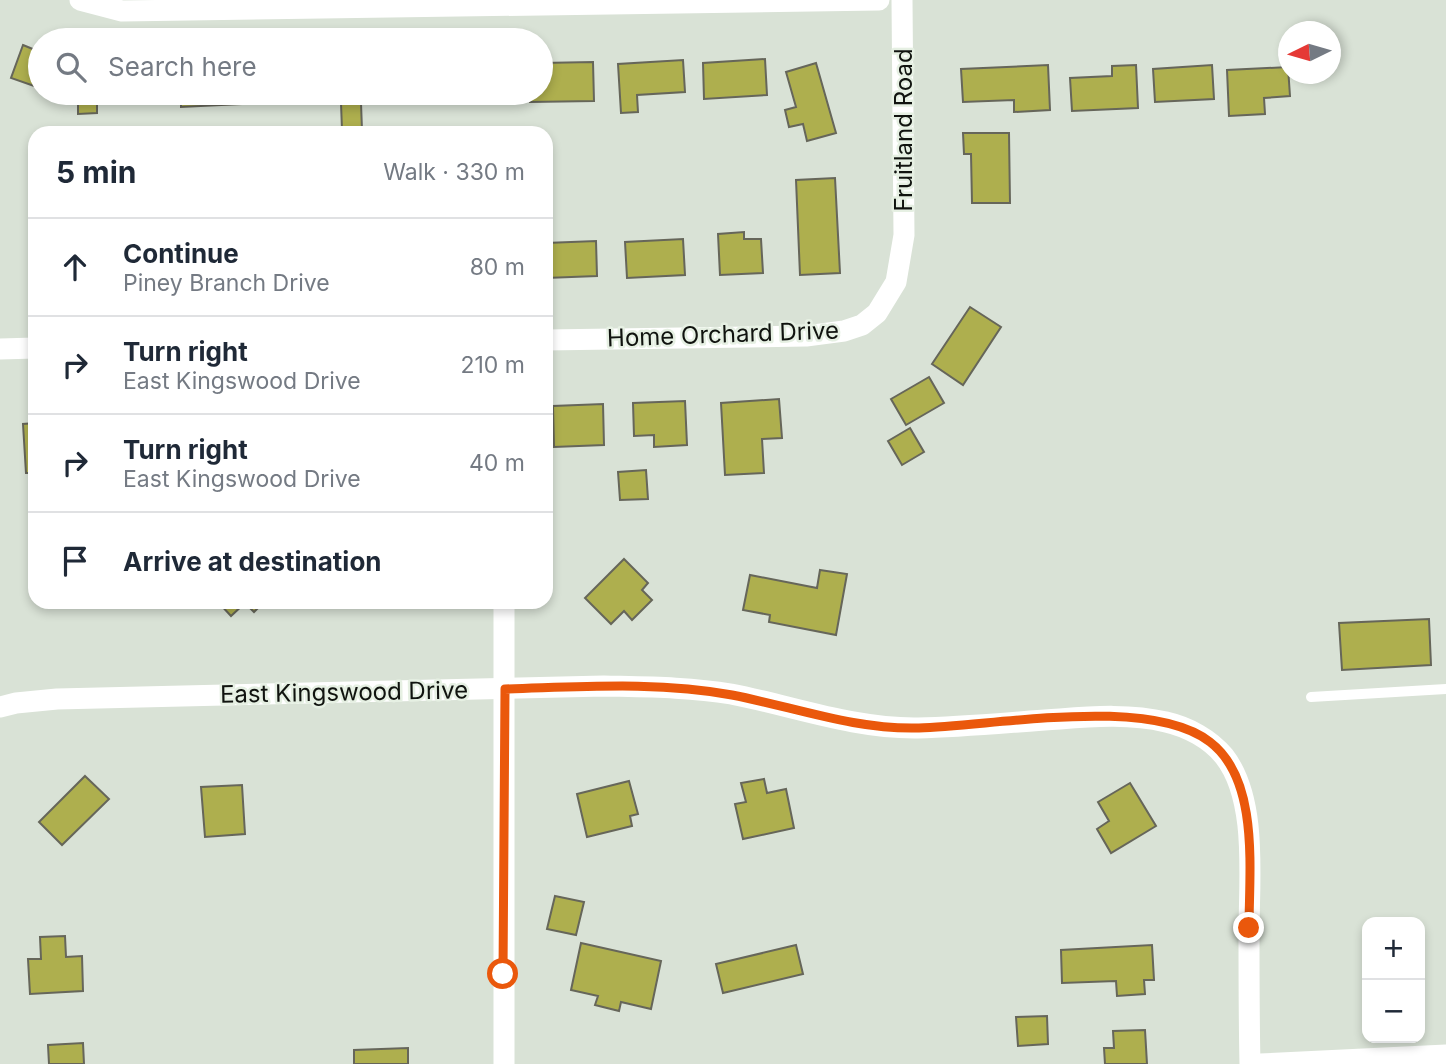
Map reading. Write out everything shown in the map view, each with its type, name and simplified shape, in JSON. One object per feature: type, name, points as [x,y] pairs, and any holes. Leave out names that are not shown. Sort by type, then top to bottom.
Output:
[{"type":"street","points":[[80,0],[122,11],[297,4],[878,0]]},
{"type":"street","name":"Fruitland Road","points":[[901,260],[904,235],[902,0]]},
{"type":"street","name":"Home Orchard Drive","points":[[553,340],[806,336],[844,331],[862,325],[877,313],[896,282],[901,260]]},
{"type":"street","points":[[0,348],[28,348]]},
{"type":"street","points":[[504,609],[504,1064]]},
{"type":"street","name":"East Kingswood Drive","points":[[0,707],[57,699],[604,686],[685,688],[731,694],[870,726],[918,728],[1095,717],[1131,717],[1167,722],[1194,731],[1212,743],[1226,758],[1237,780],[1245,808],[1249,847],[1250,1064]]},
{"type":"street","points":[[1260,1064],[1446,1055]]},
{"type":"lane","points":[[1311,697],[1446,689]]},
{"type":"building","points":[[23,45],[28,47],[28,84],[11,78]]},
{"type":"building","points":[[765,59],[767,95],[704,99],[703,63]]},
{"type":"building","points":[[683,60],[685,92],[637,95],[638,112],[621,113],[618,64]]},
{"type":"building","points":[[593,62],[594,101],[553,102],[553,63]]},
{"type":"building","points":[[816,63],[836,133],[807,141],[803,124],[789,127],[785,110],[796,107],[786,72]]},
{"type":"building","points":[[1048,65],[1050,110],[1014,112],[1014,100],[963,102],[961,69]]},
{"type":"building","points":[[1136,65],[1138,108],[1072,111],[1070,78],[1112,76],[1112,66]]},
{"type":"building","points":[[1212,65],[1214,99],[1155,102],[1153,69]]},
{"type":"building","points":[[1278,67],[1278,84],[1289,84],[1290,96],[1264,98],[1265,114],[1229,116],[1227,70]]},
{"type":"building","points":[[78,105],[97,105],[97,113],[78,114]]},
{"type":"building","points":[[181,105],[221,105],[181,107]]},
{"type":"building","points":[[341,105],[361,105],[362,126],[342,126]]},
{"type":"building","points":[[963,133],[1009,133],[1010,203],[972,203],[971,154],[964,154]]},
{"type":"building","points":[[835,178],[840,273],[800,275],[796,180]]},
{"type":"building","points":[[744,232],[744,239],[761,239],[763,273],[720,275],[718,234]]},
{"type":"building","points":[[683,239],[685,275],[627,278],[625,242]]},
{"type":"building","points":[[596,241],[597,276],[553,278],[553,243]]},
{"type":"building","points":[[970,307],[1001,327],[963,385],[932,364]]},
{"type":"building","points":[[929,377],[944,403],[906,425],[891,399]]},
{"type":"building","points":[[779,399],[782,438],[762,439],[764,473],[725,475],[721,403]]},
{"type":"building","points":[[685,401],[687,445],[654,447],[654,435],[634,436],[633,403]]},
{"type":"building","points":[[603,404],[604,445],[554,447],[553,406]]},
{"type":"building","points":[[23,424],[28,424],[28,473],[26,473]]},
{"type":"building","points":[[910,428],[924,452],[902,465],[888,441]]},
{"type":"building","points":[[646,470],[648,499],[620,500],[618,472]]},
{"type":"building","points":[[624,559],[648,583],[642,590],[652,600],[632,620],[624,611],[611,624],[585,598]]},
{"type":"building","points":[[820,570],[847,574],[836,635],[769,622],[770,615],[743,610],[750,575],[817,588]]},
{"type":"building","points":[[224,609],[239,609],[231,616]]},
{"type":"building","points":[[1429,619],[1431,665],[1342,670],[1339,623]]},
{"type":"building","points":[[85,776],[109,799],[62,845],[39,822]]},
{"type":"building","points":[[764,779],[767,793],[786,789],[794,828],[743,839],[735,804],[746,802],[741,783]]},
{"type":"building","points":[[629,781],[638,814],[630,816],[632,826],[587,837],[577,794]]},
{"type":"building","points":[[1130,783],[1156,826],[1111,853],[1097,829],[1109,821],[1098,802]]},
{"type":"building","points":[[242,785],[245,834],[205,837],[201,787]]},
{"type":"building","points":[[555,896],[584,902],[576,935],[547,929]]},
{"type":"building","points":[[65,936],[66,957],[82,956],[83,991],[30,994],[28,959],[41,959],[40,937]]},
{"type":"building","points":[[581,943],[661,961],[651,1009],[621,1002],[619,1011],[595,1005],[598,996],[571,990]]},
{"type":"building","points":[[796,945],[803,974],[723,993],[716,964]]},
{"type":"building","points":[[1152,945],[1154,980],[1144,980],[1145,994],[1117,996],[1116,981],[1062,983],[1061,950]]},
{"type":"building","points":[[1047,1016],[1048,1044],[1018,1046],[1016,1017]]},
{"type":"building","points":[[1145,1030],[1147,1064],[1105,1064],[1104,1048],[1114,1048],[1113,1031]]},
{"type":"building","points":[[83,1043],[84,1064],[49,1064],[48,1045]]},
{"type":"building","points":[[408,1048],[408,1064],[354,1064],[354,1050]]},
{"type":"route","points":[[503,974],[505,689],[604,686],[685,688],[731,694],[870,726],[918,728],[1084,717],[1131,717],[1167,722],[1194,731],[1212,743],[1226,758],[1237,780],[1245,808],[1249,847],[1249,928]]}]
